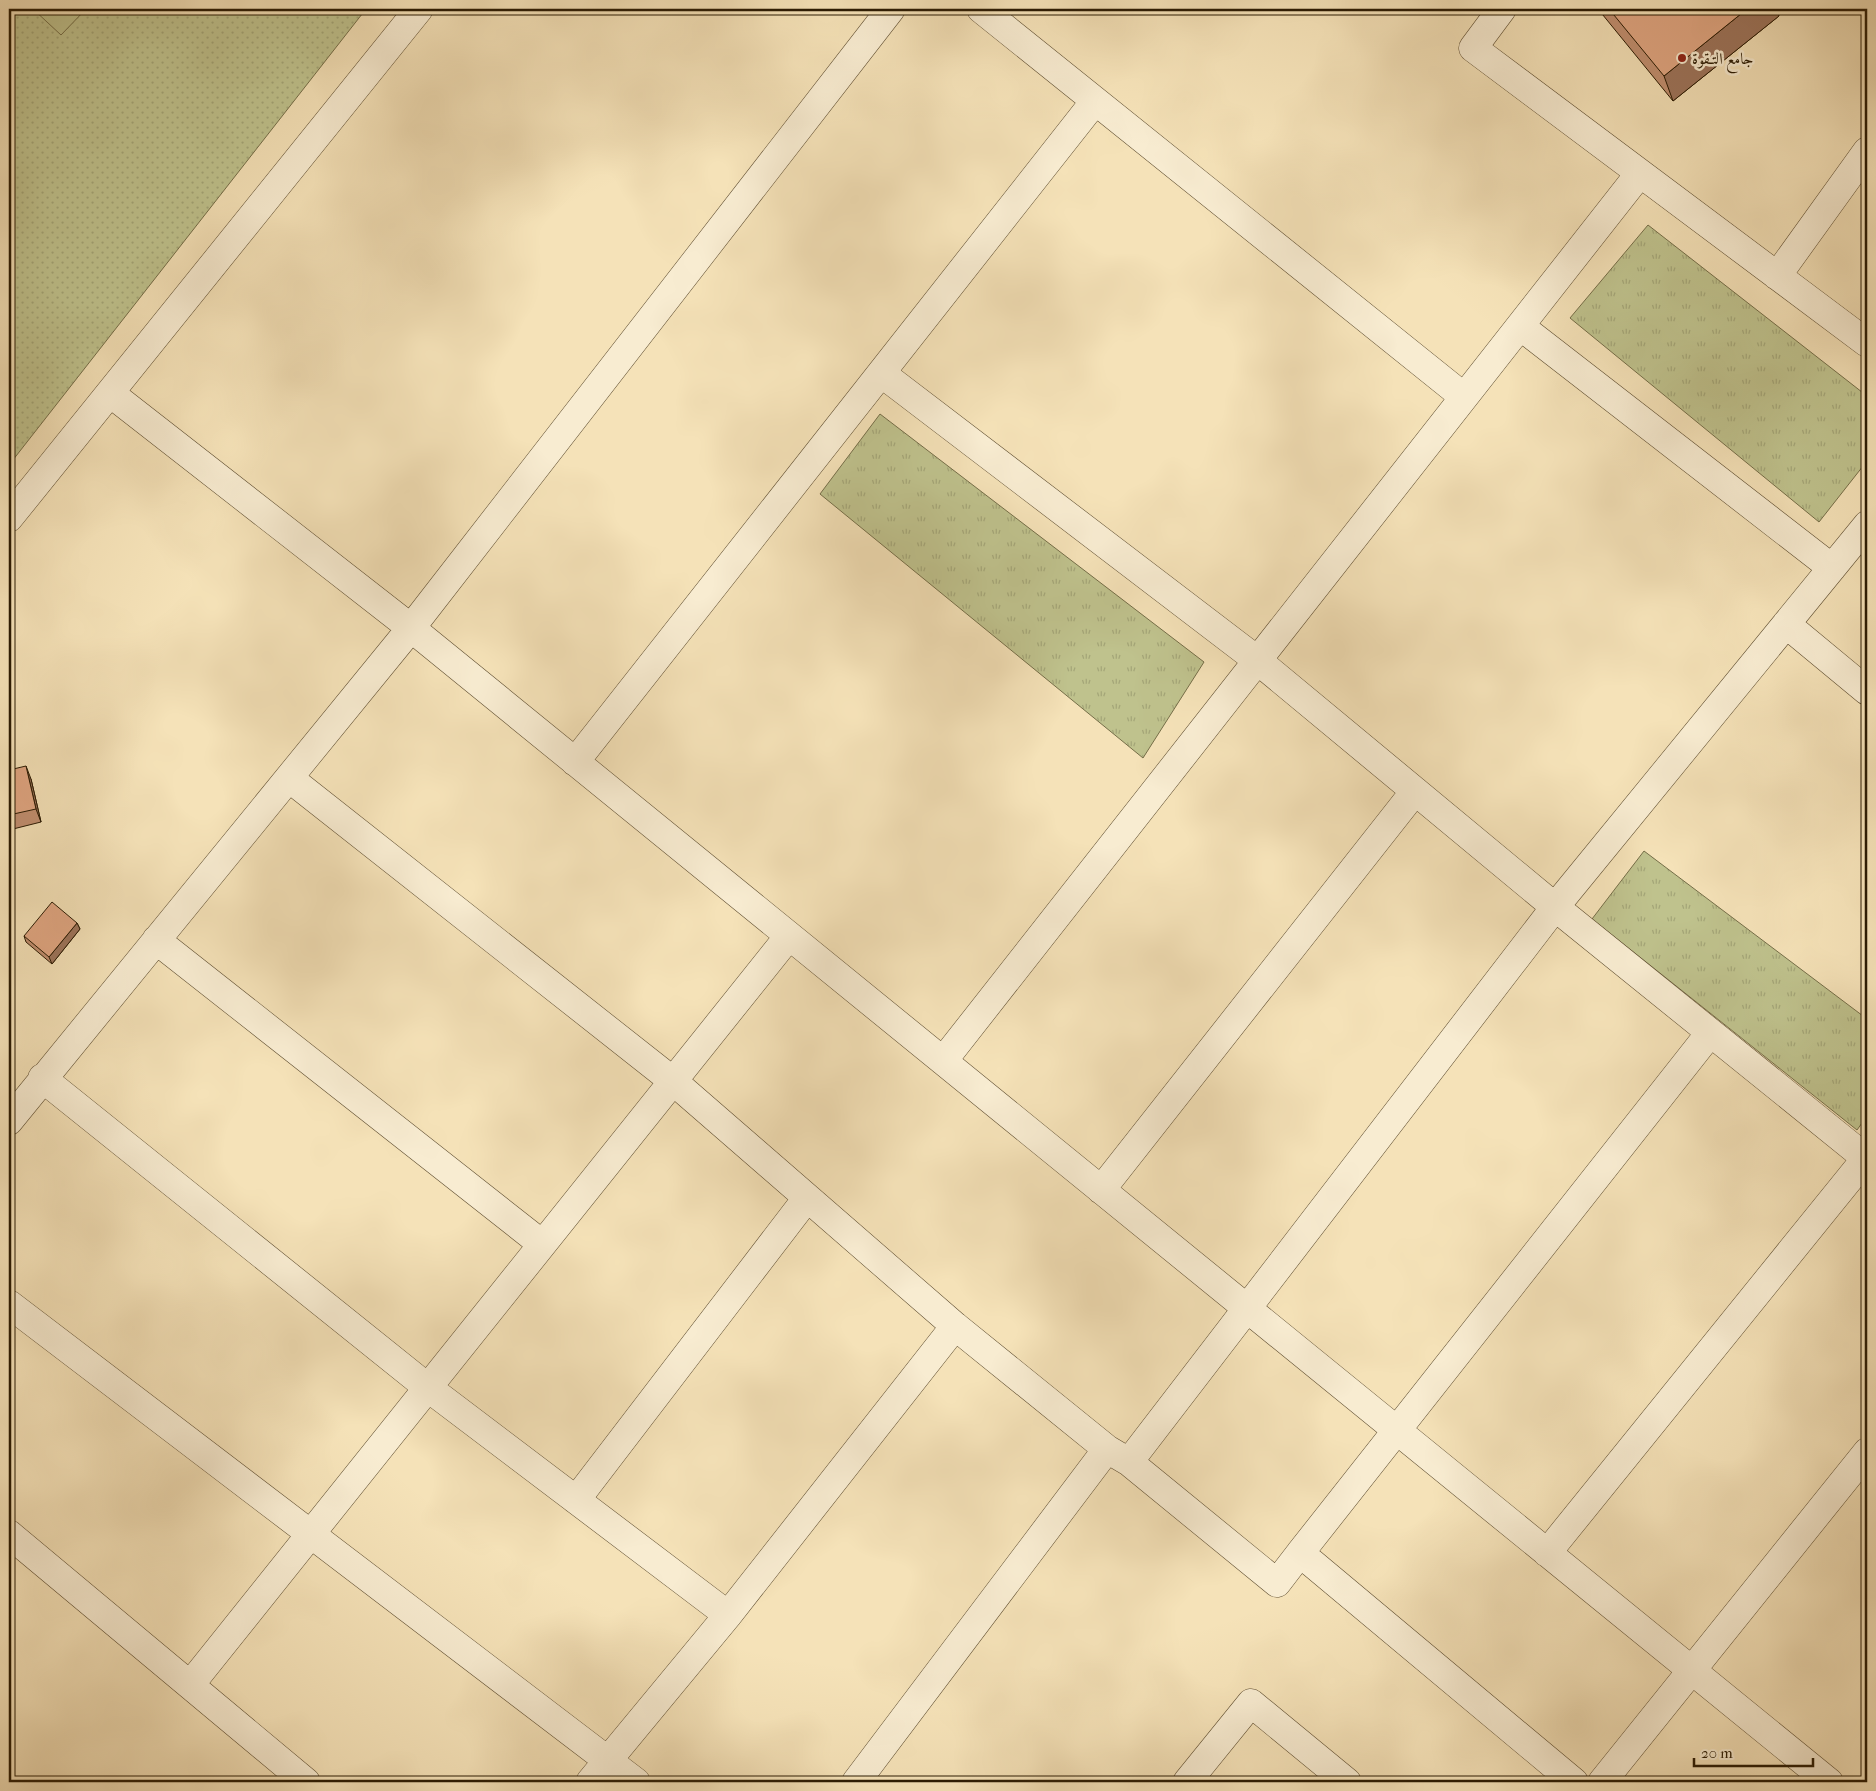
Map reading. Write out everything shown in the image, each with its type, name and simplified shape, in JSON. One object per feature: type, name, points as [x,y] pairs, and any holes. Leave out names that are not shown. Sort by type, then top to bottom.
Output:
[{"type":"street","points":[[9,518],[418,9]]},
{"type":"street","points":[[9,1121],[42,1078],[411,628],[891,9]]},
{"type":"street","points":[[981,9],[1464,397]]},
{"type":"street","points":[[1502,9],[1473,48],[1867,343]]},
{"type":"street","points":[[576,762],[1095,101]]},
{"type":"street","points":[[1777,276],[1867,151]]},
{"type":"street","points":[[943,1061],[1640,173]]},
{"type":"street","points":[[1520,326],[1832,568]]},
{"type":"street","points":[[881,373],[1257,660],[1555,907],[1867,1158],[1547,1553]]},
{"type":"street","points":[[110,393],[411,628],[1829,1782]]},
{"type":"street","points":[[856,1782],[1118,1456],[1247,1309],[1555,907],[1867,525]]},
{"type":"street","points":[[1786,624],[1867,690]]},
{"type":"street","points":[[289,778],[673,1081],[956,1326],[1277,1583],[1710,1032]]},
{"type":"street","points":[[1101,1190],[1415,792]]},
{"type":"street","points":[[190,1685],[789,936]]},
{"type":"street","points":[[156,940],[542,1244]]},
{"type":"street","points":[[42,1078],[427,1388],[728,1615]]},
{"type":"street","points":[[576,1500],[807,1198]]},
{"type":"street","points":[[9,1304],[636,1782]]},
{"type":"street","points":[[590,1782],[728,1615],[956,1326]]},
{"type":"street","points":[[1602,1782],[1867,1452]]},
{"type":"street","points":[[9,1534],[306,1782]]},
{"type":"street","points":[[1300,1553],[1574,1782]]},
{"type":"street","points":[[1187,1782],[1251,1703],[1348,1782]]},
{"type":"green space","points":[[9,9],[366,9],[9,465]]},
{"type":"green space","points":[[33,9],[86,9],[61,35]]},
{"type":"green space","points":[[1648,225],[1867,396],[1867,461],[1819,522],[1570,318]]},
{"type":"green space","points":[[880,414],[1204,662],[1143,758],[820,494]]},
{"type":"green space","points":[[1644,851],[1867,1019],[1867,1116],[1857,1130],[1592,919]]},
{"type":"building","points":[[1609,9],[1747,9],[1664,76]]},
{"type":"building","points":[[26,766],[36,809],[9,815],[9,770]]},
{"type":"building","points":[[52,902],[77,923],[49,957],[24,936]]},
{"type":"place","name":"جامع التـقوة","points":[[1682,58]]}]
